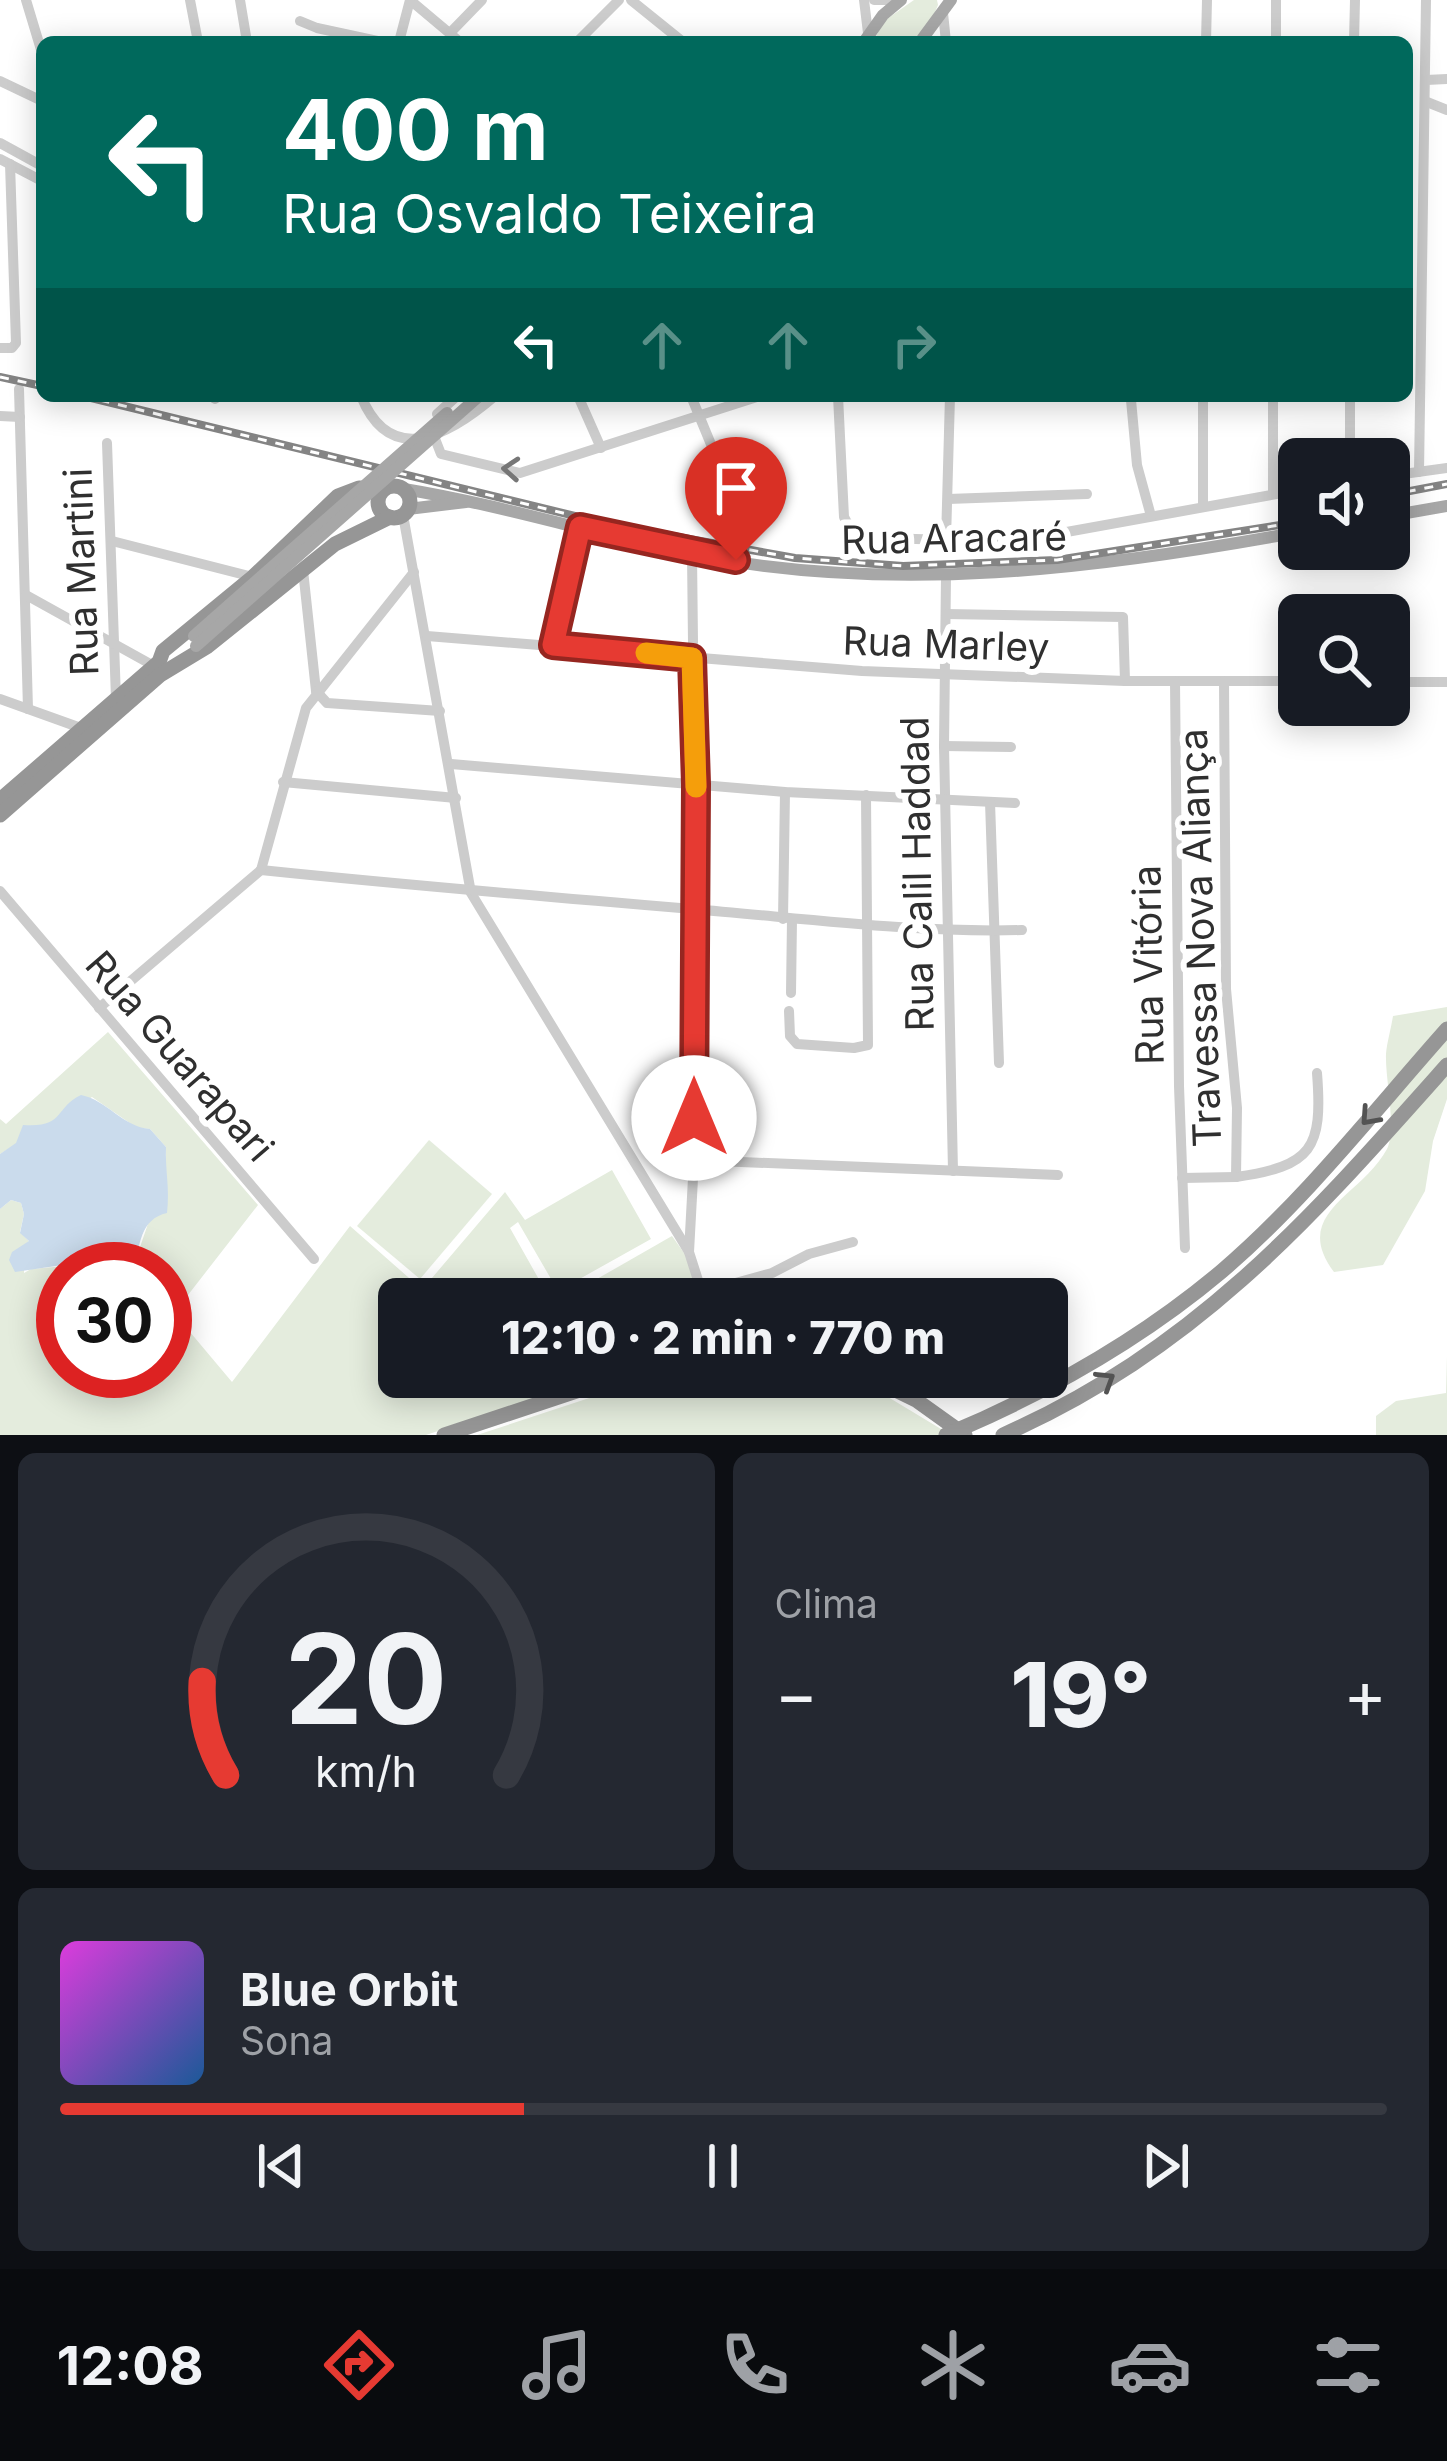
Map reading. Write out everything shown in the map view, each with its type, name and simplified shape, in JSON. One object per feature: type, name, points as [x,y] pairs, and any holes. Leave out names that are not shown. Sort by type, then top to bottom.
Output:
[{"type":"highway","points":[[0,800],[160,666],[208,646],[334,544],[400,514],[410,501],[404,489],[393,485],[383,490],[359,488],[338,496],[253,577],[163,651],[160,666],[0,815]]},
{"type":"highway","points":[[383,490],[378,506],[400,514]]},
{"type":"highway","points":[[912,1398],[958,1434],[1077,1371],[1221,1272],[1298,1197],[1447,1029]]},
{"type":"highway","points":[[1003,1435],[1096,1387],[1225,1298],[1316,1213],[1447,1065]]},
{"type":"highway","points":[[444,1435],[556,1398]]},
{"type":"main road","points":[[869,36],[899,0]]},
{"type":"main road","points":[[924,36],[945,5]]},
{"type":"main road","points":[[195,641],[459,402]]},
{"type":"main road","points":[[160,666],[283,574],[472,402]]},
{"type":"main road","name":"Rua Aracaré","points":[[404,489],[692,554],[814,570],[946,576],[1139,561],[1278,536]]},
{"type":"main road","name":"Rua Aracaré","points":[[400,514],[470,501]]},
{"type":"main road","points":[[1410,512],[1447,506]]},
{"type":"street","points":[[26,0],[37,36]]},
{"type":"street","points":[[190,0],[197,36]]},
{"type":"street","points":[[240,0],[246,36]]},
{"type":"street","points":[[401,36],[410,0],[453,36]]},
{"type":"street","points":[[456,36],[482,0]]},
{"type":"street","points":[[583,36],[619,0]]},
{"type":"street","points":[[631,0],[676,36]]},
{"type":"street","points":[[864,0],[866,36]]},
{"type":"street","points":[[874,0],[899,0]]},
{"type":"street","points":[[1206,36],[1207,0]]},
{"type":"street","points":[[1276,0],[1276,36]]},
{"type":"street","points":[[1354,36],[1355,0]]},
{"type":"street","points":[[1419,472],[1426,0]]},
{"type":"street","points":[[945,5],[946,36]]},
{"type":"street","points":[[300,20],[354,36]]},
{"type":"street","points":[[1426,80],[1447,79]]},
{"type":"street","points":[[0,81],[36,98]]},
{"type":"street","points":[[1427,102],[1447,110]]},
{"type":"street","points":[[0,143],[36,163]]},
{"type":"street","points":[[5,162],[36,178]]},
{"type":"street","points":[[0,348],[16,344],[5,162]]},
{"type":"street","points":[[19,389],[28,709]]},
{"type":"street","points":[[364,402],[371,416],[394,435],[410,440],[446,433],[488,402]]},
{"type":"street","points":[[450,402],[437,414],[432,436],[441,454],[512,473],[741,402]]},
{"type":"street","points":[[581,402],[601,448]]},
{"type":"street","points":[[694,402],[716,454]]},
{"type":"street","points":[[838,402],[844,517],[855,537],[1051,535],[1278,493]]},
{"type":"street","points":[[946,539],[950,402]]},
{"type":"street","points":[[1131,402],[1137,465],[1150,516]]},
{"type":"street","points":[[1203,402],[1203,506]]},
{"type":"street","points":[[1273,402],[1273,494]]},
{"type":"street","points":[[1350,438],[1351,402]]},
{"type":"street","points":[[0,416],[20,417]]},
{"type":"street","name":"Rua Martini","points":[[106,443],[116,699]]},
{"type":"street","points":[[1410,473],[1447,468]]},
{"type":"street","points":[[948,500],[1087,494]]},
{"type":"street","points":[[400,514],[427,636],[472,893],[689,1252],[698,1278]]},
{"type":"street","points":[[553,645],[580,527]]},
{"type":"street","points":[[112,542],[253,577]]},
{"type":"street","points":[[689,1252],[696,910],[692,554]]},
{"type":"street","points":[[302,570],[316,692],[327,703],[440,711]]},
{"type":"street","points":[[99,1007],[261,870],[300,721],[316,692],[414,572]]},
{"type":"street","name":"Rua Calil Haddad","points":[[946,576],[943,676],[953,1171]]},
{"type":"street","points":[[26,595],[160,666]]},
{"type":"street","points":[[946,614],[1123,617],[1125,681]]},
{"type":"street","name":"Rua Marley","points":[[427,636],[943,676],[1278,681]]},
{"type":"street","name":"Rua Vitória","points":[[1175,681],[1185,1248]]},
{"type":"street","name":"Travessa Nova Aliança","points":[[1224,681],[1226,989],[1237,1108],[1236,1178],[1282,1170],[1315,1138],[1321,1118],[1317,1073]]},
{"type":"street","points":[[1410,682],[1447,682]]},
{"type":"street","points":[[0,699],[81,728]]},
{"type":"street","points":[[944,746],[1011,747]]},
{"type":"street","points":[[451,764],[785,792],[1016,803]]},
{"type":"street","points":[[284,782],[456,798]]},
{"type":"street","points":[[785,792],[791,993]]},
{"type":"street","points":[[789,1011],[790,1036],[799,1044],[868,1045],[866,795]]},
{"type":"street","points":[[990,802],[999,1064]]},
{"type":"street","points":[[261,870],[788,919],[1022,930]]},
{"type":"street","name":"Rua Guarapari","points":[[0,891],[314,1259]]},
{"type":"street","points":[[694,1160],[1058,1175]]},
{"type":"street","points":[[1181,1178],[1236,1178]]},
{"type":"street","points":[[757,1278],[808,1254],[853,1242]]},
{"type":"green space","points":[[914,0],[937,0],[927,26],[916,36],[876,36],[884,21]]},
{"type":"green space","points":[[1447,1007],[1447,1099],[1433,1141],[1425,1191],[1383,1265],[1334,1272],[1323,1252],[1320,1234],[1325,1220],[1376,1165],[1390,1140],[1386,1054],[1393,1016]]},
{"type":"green space","points":[[108,1032],[258,1205],[192,1290],[192,1242],[143,1242],[165,1163],[166,1147],[150,1129],[137,1128],[92,1097],[0,1154],[0,1119],[6,1124]]},
{"type":"green space","points":[[429,1140],[492,1194],[421,1278],[357,1226]]},
{"type":"green space","points":[[612,1170],[651,1239],[581,1278],[550,1278],[518,1222],[510,1228],[538,1278],[432,1278],[505,1192],[525,1220]]},
{"type":"green space","points":[[11,1200],[21,1203],[20,1232],[29,1241],[24,1247],[24,1273],[36,1269],[36,1398],[192,1398],[192,1334],[232,1382],[350,1226],[409,1278],[378,1278],[378,1398],[536,1398],[426,1435],[0,1435],[0,1209]]},
{"type":"green space","points":[[672,1236],[689,1260],[693,1278],[599,1278]]},
{"type":"green space","points":[[1447,1356],[1447,1435],[1376,1435],[1376,1416],[1396,1401],[1446,1393]]},
{"type":"green space","points":[[589,1398],[890,1398],[951,1435],[477,1435]]},
{"type":"water","points":[[81,1095],[99,1102],[131,1124],[150,1129],[166,1147],[167,1213],[151,1221],[140,1242],[36,1242],[36,1269],[15,1272],[9,1260],[12,1252],[29,1241],[20,1233],[21,1203],[11,1200],[0,1209],[0,1154],[16,1143],[23,1125],[53,1120]]},
{"type":"railway","points":[[0,377],[36,385]]},
{"type":"railway","points":[[108,402],[612,525],[795,558],[903,566],[1057,560],[1278,525]]},
{"type":"railway","points":[[1410,491],[1447,484]]},
{"type":"slow traffic","points":[[646,653],[692,658],[696,787]]},
{"type":"route","points":[[694,1118],[692,658],[553,645],[580,527],[736,560]]}]
